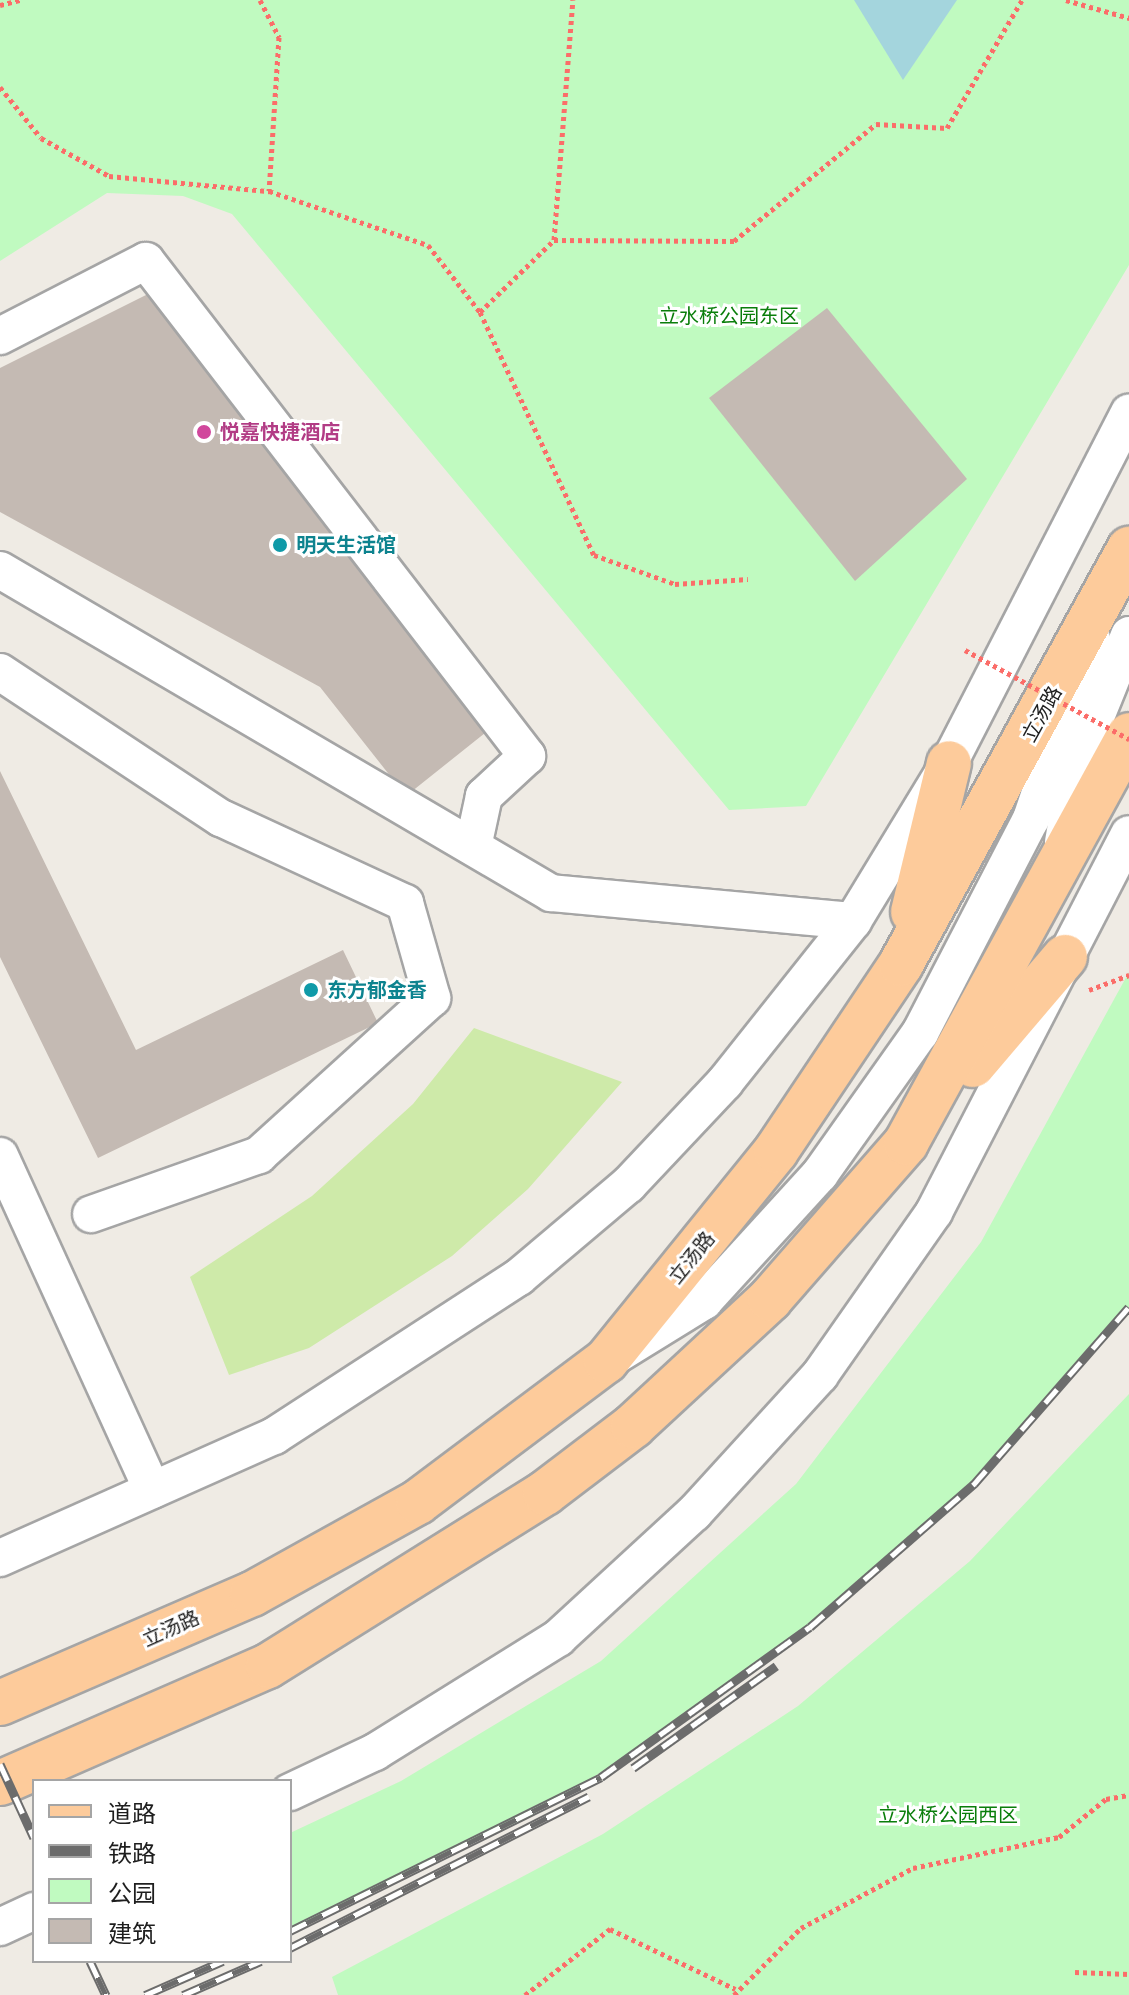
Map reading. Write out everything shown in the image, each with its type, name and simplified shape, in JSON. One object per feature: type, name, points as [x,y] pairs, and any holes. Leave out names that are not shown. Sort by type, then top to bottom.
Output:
[{"type":"main road","name":"立汤路","points":[[0,1703],[252,1594],[418,1502],[606,1361],[776,1151],[901,964],[1113,625],[1129,549]]},
{"type":"main road","points":[[906,1143],[1057,875],[1129,737]]},
{"type":"main road","points":[[901,964],[949,763]]},
{"type":"main road","points":[[0,1783],[268,1666],[545,1493],[633,1426],[770,1299],[1065,957]]},
{"type":"street","points":[[0,336],[146,261],[527,756],[484,796],[473,847]]},
{"type":"street","points":[[0,1558],[274,1436],[519,1277],[628,1185],[725,1082],[853,921],[949,763],[1129,413]]},
{"type":"street","points":[[0,570],[551,893],[853,921]]},
{"type":"street","points":[[1057,875],[1077,764],[1113,625]]},
{"type":"street","points":[[606,1361],[704,1301],[820,1174],[920,1033],[1031,819],[1113,625]]},
{"type":"street","points":[[0,672],[221,818],[405,903],[432,998],[259,1155],[91,1214]]},
{"type":"street","points":[[292,1791],[375,1752],[558,1638],[694,1513],[820,1375],[934,1212],[1129,834]]},
{"type":"street","points":[[0,1156],[152,1490]]},
{"type":"street","points":[[0,1927],[32,1912]]},
{"type":"path","points":[[0,5],[20,0]]},
{"type":"path","points":[[260,0],[279,37],[269,191]]},
{"type":"path","points":[[480,312],[554,240],[573,0]]},
{"type":"path","points":[[554,240],[734,241],[876,124],[947,128],[1022,0]]},
{"type":"path","points":[[1066,0],[1129,18]]},
{"type":"path","points":[[0,87],[41,138],[109,176],[269,191],[428,245],[480,312],[594,555],[675,584],[748,579]]},
{"type":"path","points":[[965,650],[1129,737]]},
{"type":"path","points":[[525,1995],[610,1929],[734,1992],[801,1928],[913,1868],[1059,1837],[1106,1799],[1129,1795]]},
{"type":"path","points":[[1075,1972],[1129,1974]]},
{"type":"green space","name":"立水桥公园东区","points":[[0,0],[1129,0],[1129,265],[806,806],[729,810],[232,214],[183,196],[107,193],[0,261]]},
{"type":"green space","points":[[1129,972],[1129,1307],[1084,1364],[974,1484],[810,1627],[677,1725],[532,1815],[292,1930],[292,1832],[401,1781],[601,1661],[796,1484],[981,1242]]},
{"type":"green space","points":[[474,1028],[622,1082],[528,1189],[452,1256],[309,1348],[229,1375],[190,1277],[312,1196],[413,1104]]},
{"type":"green space","name":"立水桥公园西区","points":[[1129,1394],[1129,1995],[338,1995],[332,1977],[603,1834],[798,1706],[970,1561]]},
{"type":"water","points":[[854,0],[957,0],[903,80]]},
{"type":"building","points":[[150,293],[485,733],[406,796],[320,687],[0,512],[0,368]]},
{"type":"building","points":[[827,308],[967,479],[855,581],[709,398]]},
{"type":"building","name":"东方郁金香","points":[[0,771],[136,1050],[343,950],[378,1023],[98,1158],[0,957]]},
{"type":"railway","points":[[292,1930],[601,1777],[810,1627],[974,1484],[1129,1307]]},
{"type":"railway","points":[[633,1768],[776,1666]]},
{"type":"railway","points":[[0,1764],[32,1834]]},
{"type":"railway","points":[[292,1947],[589,1796]]},
{"type":"railway","points":[[91,1963],[106,1995]]},
{"type":"railway","points":[[145,1995],[218,1963]]},
{"type":"railway","points":[[183,1995],[256,1963]]},
{"type":"place","name":"悦嘉快捷酒店","points":[[204,432]]},
{"type":"place","name":"明天生活馆","points":[[280,545]]},
{"type":"place","name":"东方郁金香","points":[[311,990]]}]
